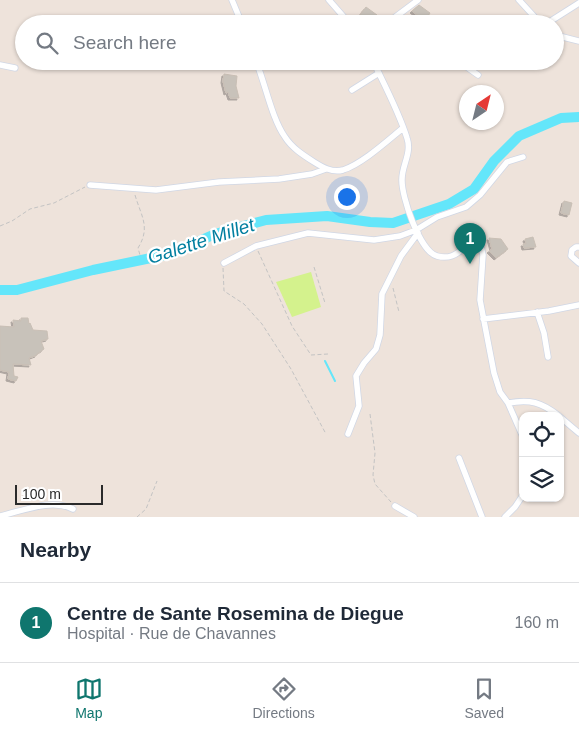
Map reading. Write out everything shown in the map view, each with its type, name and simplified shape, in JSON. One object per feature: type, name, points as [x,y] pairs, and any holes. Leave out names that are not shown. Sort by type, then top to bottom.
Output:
[{"type":"street","points":[[232,0],[238,15]]},
{"type":"street","points":[[329,0],[342,15]]},
{"type":"street","points":[[400,15],[418,0]]},
{"type":"street","points":[[519,0],[533,15]]},
{"type":"street","points":[[560,15],[579,3]]},
{"type":"street","points":[[564,37],[579,41]]},
{"type":"street","points":[[0,65],[15,68]]},
{"type":"street","points":[[259,70],[278,126],[285,138],[305,156],[326,170]]},
{"type":"street","points":[[378,70],[408,139],[409,148],[402,180],[406,203],[426,249],[435,256],[446,257],[453,256],[473,242],[478,242],[481,246],[483,255],[480,300],[494,373],[500,392],[508,402],[519,428]]},
{"type":"street","points":[[473,70],[478,75]]},
{"type":"street","points":[[352,90],[379,73]]},
{"type":"street","points":[[90,185],[156,190],[219,182],[279,178],[312,174],[326,170],[341,171],[381,147],[403,128]]},
{"type":"street","points":[[224,263],[256,246],[308,233],[374,240],[400,236],[437,217],[466,207],[480,195],[507,162],[523,157]]},
{"type":"street","points":[[348,434],[359,406],[356,376],[364,363],[376,350],[380,335],[382,294],[416,229]]},
{"type":"street","points":[[579,247],[572,250],[572,256],[579,263]]},
{"type":"street","points":[[483,318],[537,312],[579,304]]},
{"type":"street","points":[[537,312],[544,333],[548,357]]},
{"type":"street","points":[[508,402],[520,400],[538,403],[553,412]]},
{"type":"street","points":[[564,420],[579,433]]},
{"type":"street","points":[[459,458],[482,517]]},
{"type":"street","points":[[504,517],[519,500]]},
{"type":"street","points":[[0,516],[50,504],[60,504],[73,509]]},
{"type":"street","points":[[395,506],[414,517]]},
{"type":"path","points":[[0,226],[12,221],[30,209],[54,203],[90,185]]},
{"type":"path","points":[[133,189],[146,230],[144,239],[138,248],[140,255]]},
{"type":"path","points":[[256,246],[292,326],[312,355],[328,354]]},
{"type":"path","points":[[224,263],[224,291],[244,304],[262,324],[291,370],[326,434]]},
{"type":"path","points":[[314,267],[325,303]]},
{"type":"path","points":[[390,277],[399,312]]},
{"type":"path","points":[[370,414],[375,453],[373,475],[375,484],[395,506]]},
{"type":"path","points":[[136,517],[146,508],[158,481]]},
{"type":"green space","points":[[311,272],[321,307],[292,317],[276,282]]},
{"type":"building","points":[[419,5],[430,13],[429,15],[417,15],[412,11]]},
{"type":"building","points":[[366,7],[377,15],[360,15]]},
{"type":"building","points":[[224,74],[237,76],[236,86],[239,98],[230,98],[228,92],[226,93],[223,81]]},
{"type":"building","points":[[564,201],[572,203],[569,215],[561,213]]},
{"type":"building","points":[[533,237],[536,247],[524,248],[523,244],[526,244],[525,239]]},
{"type":"building","points":[[489,238],[501,239],[508,249],[496,258],[489,251],[492,249]]},
{"type":"building","points":[[21,318],[28,318],[33,330],[47,331],[48,339],[41,341],[44,349],[37,355],[29,358],[31,365],[13,364],[14,376],[18,377],[16,381],[8,379],[9,372],[0,370],[0,326],[14,327],[13,320],[21,321]]},
{"type":"waterway","name":"Galette Millet","points":[[0,290],[17,290],[93,270],[170,254],[215,234],[266,220],[327,216],[393,223],[449,204],[474,189],[494,161],[519,136],[561,118],[579,117]]},
{"type":"waterway","points":[[325,361],[335,381]]},
{"type":"place","name":"Centre de Sante Rosemina de Diegue","points":[[470,264]]}]
